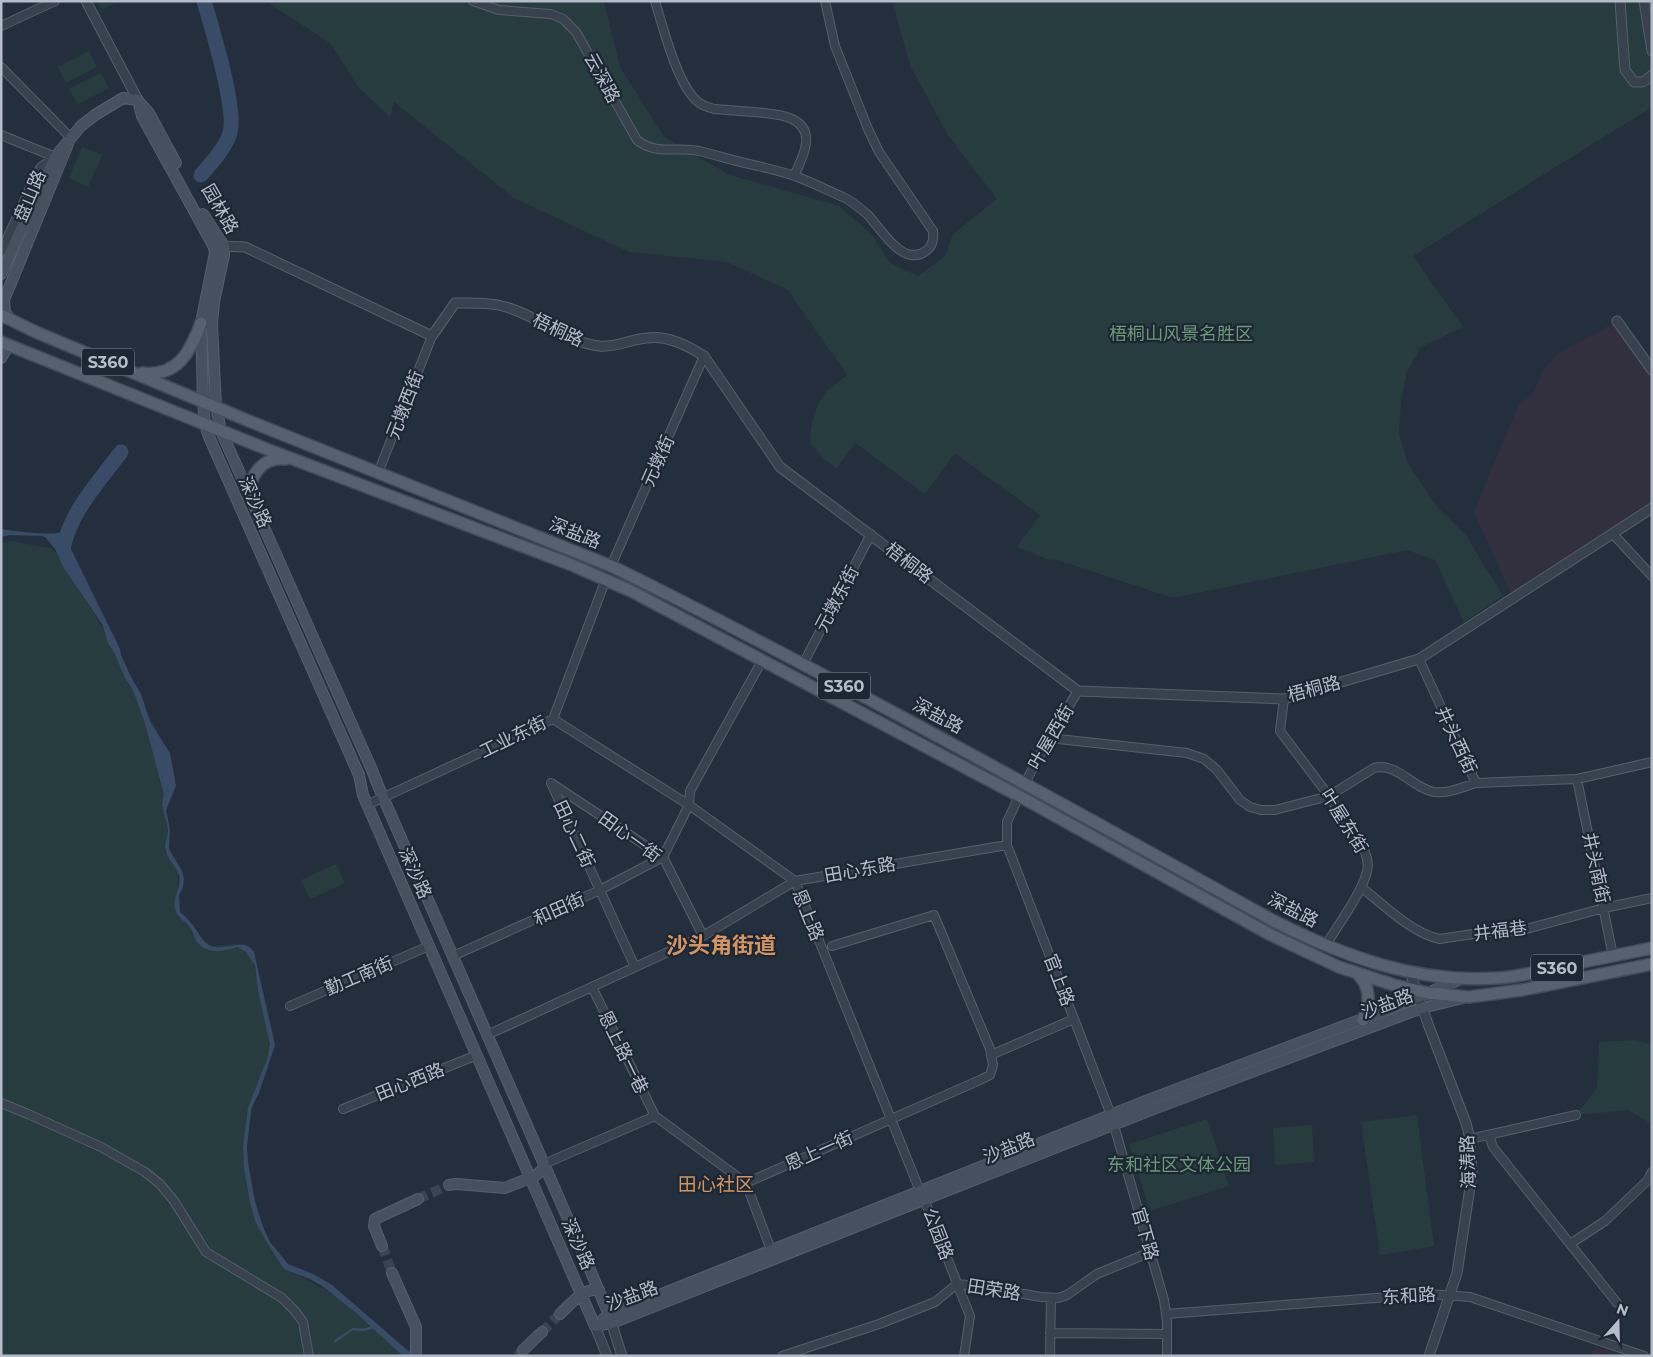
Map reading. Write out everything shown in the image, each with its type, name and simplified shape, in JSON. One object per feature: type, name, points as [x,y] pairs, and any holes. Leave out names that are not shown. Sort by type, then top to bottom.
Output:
[{"type":"main road","name":"盘山路","points":[[1,274],[55,157],[70,138],[95,115],[124,98],[138,100]]},
{"type":"main road","name":"园林路","points":[[138,100],[142,116],[224,255],[214,302],[212,324],[216,407]]},
{"type":"main road","name":"盘山路","points":[[6,318],[4,300],[70,138]]},
{"type":"main road","name":"园林路","points":[[203,402],[201,323],[215,253],[219,246]]},
{"type":"main road","name":"S360","points":[[6,318],[216,407]]},
{"type":"main road","points":[[130,372],[155,374],[165,372],[174,367],[191,346],[201,323]]},
{"type":"main road","name":"S360","points":[[5,343],[221,431]]},
{"type":"main road","points":[[1,358],[5,343]]},
{"type":"main road","name":"深沙路","points":[[203,402],[205,425],[218,458],[359,776],[367,805],[595,1326]]},
{"type":"main road","name":"深沙路","points":[[216,407],[221,431],[372,770],[610,1319]]},
{"type":"main road","name":"深盐路","points":[[216,407],[611,566],[667,593],[1025,783],[1272,920],[1325,946],[1373,963],[1410,972],[1461,979],[1499,978],[1520,975],[1652,948]]},
{"type":"main road","name":"深盐路","points":[[221,431],[606,579],[666,608],[1019,796],[1271,935],[1349,971],[1421,993],[1469,997],[1522,990],[1652,964]]},
{"type":"main road","points":[[250,496],[251,480],[257,468],[273,459],[293,460]]},
{"type":"main road","points":[[796,677],[803,664]]},
{"type":"main road","points":[[1349,971],[1359,975],[1367,989],[1368,1005],[1363,1020]]},
{"type":"main road","name":"沙盐路","points":[[610,1319],[1363,1020],[1421,993],[1461,979]]},
{"type":"main road","name":"沙盐路","points":[[1113,1120],[1422,1008],[1469,997]]},
{"type":"main road","points":[[449,1186],[456,1184],[501,1189],[531,1178],[541,1172],[544,1164]]},
{"type":"main road","name":"沙盐路","points":[[595,1326],[771,1250],[922,1195]]},
{"type":"main road","points":[[382,1246],[374,1226],[375,1219],[418,1199]]},
{"type":"main road","points":[[392,1273],[416,1327],[416,1356]]},
{"type":"main road","points":[[560,1314],[582,1294],[589,1290],[599,1290]]},
{"type":"main road","points":[[523,1350],[542,1332]]},
{"type":"street","points":[[1,26],[55,1]]},
{"type":"street","name":"园林路","points":[[86,1],[138,100]]},
{"type":"street","name":"云深路","points":[[473,1],[498,10],[551,14],[563,19],[576,32],[637,140],[645,146],[655,150],[673,148],[696,150],[794,176]]},
{"type":"street","points":[[655,1],[681,78],[695,100],[704,106],[714,109],[779,114],[791,117],[800,124],[805,132],[807,142],[794,176],[846,199],[867,215],[903,253],[912,256],[920,255],[928,250],[934,240],[933,231],[879,152],[868,129],[835,46],[825,1]]},
{"type":"street","points":[[1620,1],[1625,70],[1634,82],[1643,82],[1652,75]]},
{"type":"street","points":[[1644,1],[1652,52]]},
{"type":"street","points":[[1,68],[70,138]]},
{"type":"street","points":[[1,135],[55,157]]},
{"type":"street","points":[[1,252],[36,175],[41,167],[55,157]]},
{"type":"street","points":[[219,246],[245,247],[432,336]]},
{"type":"street","name":"梧桐路","points":[[432,336],[456,303],[496,304],[524,314],[582,343],[613,346],[647,338],[659,338],[690,347],[704,356],[780,467],[1078,691],[1284,699],[1419,659],[1652,508]]},
{"type":"street","points":[[1617,321],[1652,370]]},
{"type":"street","name":"元墩西街","points":[[378,473],[432,336]]},
{"type":"street","name":"元墩街","points":[[611,566],[704,356]]},
{"type":"street","name":"元墩东街","points":[[803,664],[871,534]]},
{"type":"street","points":[[1613,534],[1652,576]]},
{"type":"street","name":"工业东街","points":[[367,805],[553,719],[606,579]]},
{"type":"street","name":"井头西街","points":[[1419,659],[1476,783],[1577,780],[1652,762]]},
{"type":"street","points":[[663,857],[689,805],[690,790],[764,660]]},
{"type":"street","name":"叶屋西街","points":[[1025,783],[1049,738],[1078,691]]},
{"type":"street","name":"叶屋东街","points":[[1284,699],[1280,731],[1329,796],[1365,852],[1368,860],[1368,869],[1361,887],[1325,946]]},
{"type":"street","name":"恩上路","points":[[553,719],[689,805],[795,881],[922,1195]]},
{"type":"street","points":[[1049,738],[1187,753],[1204,759],[1217,770],[1240,800],[1250,807],[1261,810],[1275,810],[1329,796],[1374,768],[1382,766],[1391,768],[1421,788],[1433,792],[1445,792],[1476,783]]},
{"type":"street","name":"井头南街","points":[[1577,780],[1613,956]]},
{"type":"street","name":"田心一街","points":[[551,783],[663,857],[703,936]]},
{"type":"street","name":"田心二街","points":[[551,783],[635,967]]},
{"type":"street","points":[[1007,845],[1007,822],[1019,796]]},
{"type":"street","name":"田心东路","points":[[487,1035],[703,936],[795,881],[1007,845]]},
{"type":"street","name":"官上路","points":[[1007,845],[1113,1120]]},
{"type":"street","name":"和田街","points":[[453,956],[600,890],[663,857]]},
{"type":"street","name":"井福巷","points":[[1361,887],[1416,930],[1433,938],[1440,939],[1486,932],[1519,931],[1604,908],[1652,898]]},
{"type":"street","points":[[832,946],[934,915],[991,1055],[1074,1019]]},
{"type":"street","name":"勤工南街","points":[[290,1006],[429,946]]},
{"type":"street","name":"海涛路","points":[[1410,972],[1421,993],[1422,1008],[1466,1123],[1470,1139],[1472,1174],[1458,1273],[1429,1356]]},
{"type":"street","name":"恩上路一巷","points":[[592,987],[655,1116],[746,1183]]},
{"type":"street","name":"田心西路","points":[[343,1110],[477,1055]]},
{"type":"street","name":"恩上一街","points":[[746,1183],[990,1075],[991,1055]]},
{"type":"street","points":[[1,1103],[102,1147],[145,1172],[160,1184],[174,1201],[206,1252],[282,1298],[295,1311],[303,1322],[309,1356]]},
{"type":"street","points":[[1470,1139],[1576,1115]]},
{"type":"street","name":"恩上路一巷","points":[[544,1164],[655,1116]]},
{"type":"street","name":"官下路","points":[[1113,1120],[1151,1252],[1166,1314],[1167,1356]]},
{"type":"street","points":[[1489,1135],[1493,1147],[1617,1303]]},
{"type":"street","points":[[1570,1244],[1605,1220],[1648,1180],[1652,1172]]},
{"type":"street","points":[[746,1183],[771,1250]]},
{"type":"street","name":"公园路","points":[[922,1195],[970,1316],[964,1356]]},
{"type":"street","name":"田荣路","points":[[782,1356],[911,1312],[935,1302],[957,1284],[1051,1298],[1067,1295],[1097,1274],[1151,1252]]},
{"type":"street","name":"东和路","points":[[1166,1314],[1429,1294],[1450,1295],[1470,1297],[1644,1356]]},
{"type":"street","points":[[1050,1356],[1051,1298]]},
{"type":"street","name":"深沙路","points":[[610,1319],[622,1356]]},
{"type":"street","name":"深沙路","points":[[595,1326],[607,1356]]},
{"type":"street","points":[[1050,1333],[1167,1334]]},
{"type":"shaded area","points":[[1617,321],[1652,370],[1652,507],[1513,598],[1474,512],[1518,406],[1534,392],[1543,370],[1558,354]]},
{"type":"shaded area","points":[[1596,1346],[1621,1356],[1590,1356]]},
{"type":"green space","points":[[96,1],[122,1],[102,9]]},
{"type":"green space","name":"梧桐山风景名胜区","points":[[266,1],[600,1],[604,3],[620,67],[664,137],[730,175],[839,206],[873,236],[890,263],[918,276],[945,256],[953,234],[997,199],[947,134],[910,65],[892,1],[1652,1],[1652,107],[1413,256],[1463,327],[1421,347],[1407,372],[1401,400],[1399,434],[1408,464],[1438,508],[1465,534],[1503,596],[1464,622],[1435,560],[1407,550],[1173,598],[1054,559],[1052,561],[1017,547],[1040,515],[955,453],[925,494],[855,443],[837,468],[825,460],[810,443],[811,429],[814,415],[824,395],[847,375],[788,290],[727,262],[629,252],[514,198],[394,102],[390,117],[359,88],[330,43]]},
{"type":"green space","points":[[89,51],[97,67],[66,83],[58,67]]},
{"type":"green space","points":[[101,73],[109,88],[78,104],[69,89]]},
{"type":"green space","points":[[82,147],[102,155],[88,187],[69,178]]},
{"type":"green space","points":[[11,541],[50,548],[59,555],[63,567],[94,613],[171,759],[176,786],[162,802],[168,832],[165,851],[178,872],[177,913],[210,946],[235,944],[249,947],[275,1045],[259,1082],[246,1148],[244,1148],[247,1151],[259,1213],[270,1242],[289,1268],[331,1295],[334,1290],[408,1356],[1,1356],[1,543]]},
{"type":"green space","points":[[336,864],[345,883],[310,899],[301,880]]},
{"type":"green space","points":[[1635,1040],[1652,1045],[1652,1124],[1628,1110],[1576,1115],[1597,1088],[1599,1042]]},
{"type":"green space","points":[[1417,1115],[1434,1246],[1380,1255],[1361,1122]]},
{"type":"green space","name":"东和社区文体公园","points":[[1207,1119],[1229,1186],[1150,1211],[1129,1144]]},
{"type":"green space","points":[[1312,1125],[1314,1162],[1275,1165],[1273,1128]]},
{"type":"water","points":[[1,529],[41,533],[61,532],[69,542],[120,649],[130,675],[141,694],[150,722],[170,753],[176,786],[166,810],[170,830],[169,849],[182,871],[184,879],[179,895],[180,912],[189,920],[202,939],[211,946],[245,945],[254,952],[275,1045],[259,1093],[251,1109],[247,1147],[255,1202],[270,1242],[288,1264],[313,1274],[332,1285],[414,1356],[403,1356],[355,1312],[322,1286],[284,1269],[255,1221],[244,1168],[243,1146],[248,1108],[267,1059],[270,1044],[259,996],[255,966],[246,952],[237,947],[212,951],[202,947],[189,926],[176,913],[174,905],[180,879],[165,849],[168,827],[163,809],[164,795],[145,723],[133,690],[108,643],[102,624],[63,567],[56,550],[42,536],[10,535],[1,537]]},
{"type":"waterway","points":[[201,175],[225,145],[230,133],[231,122],[223,68],[204,1]]},
{"type":"waterway","points":[[63,549],[78,510],[121,452]]},
{"type":"waterway","points":[[335,1341],[353,1329],[363,1330],[374,1327]]},
{"type":"tunnel","points":[[418,1199],[449,1185]]},
{"type":"tunnel","points":[[382,1246],[392,1273]]},
{"type":"tunnel","points":[[542,1332],[560,1314]]},
{"type":"tunnel","points":[[517,1356],[523,1350]]},
{"type":"district","name":"沙头角街道","points":[[721,945]]},
{"type":"district","name":"田心社区","points":[[716,1184]]}]
